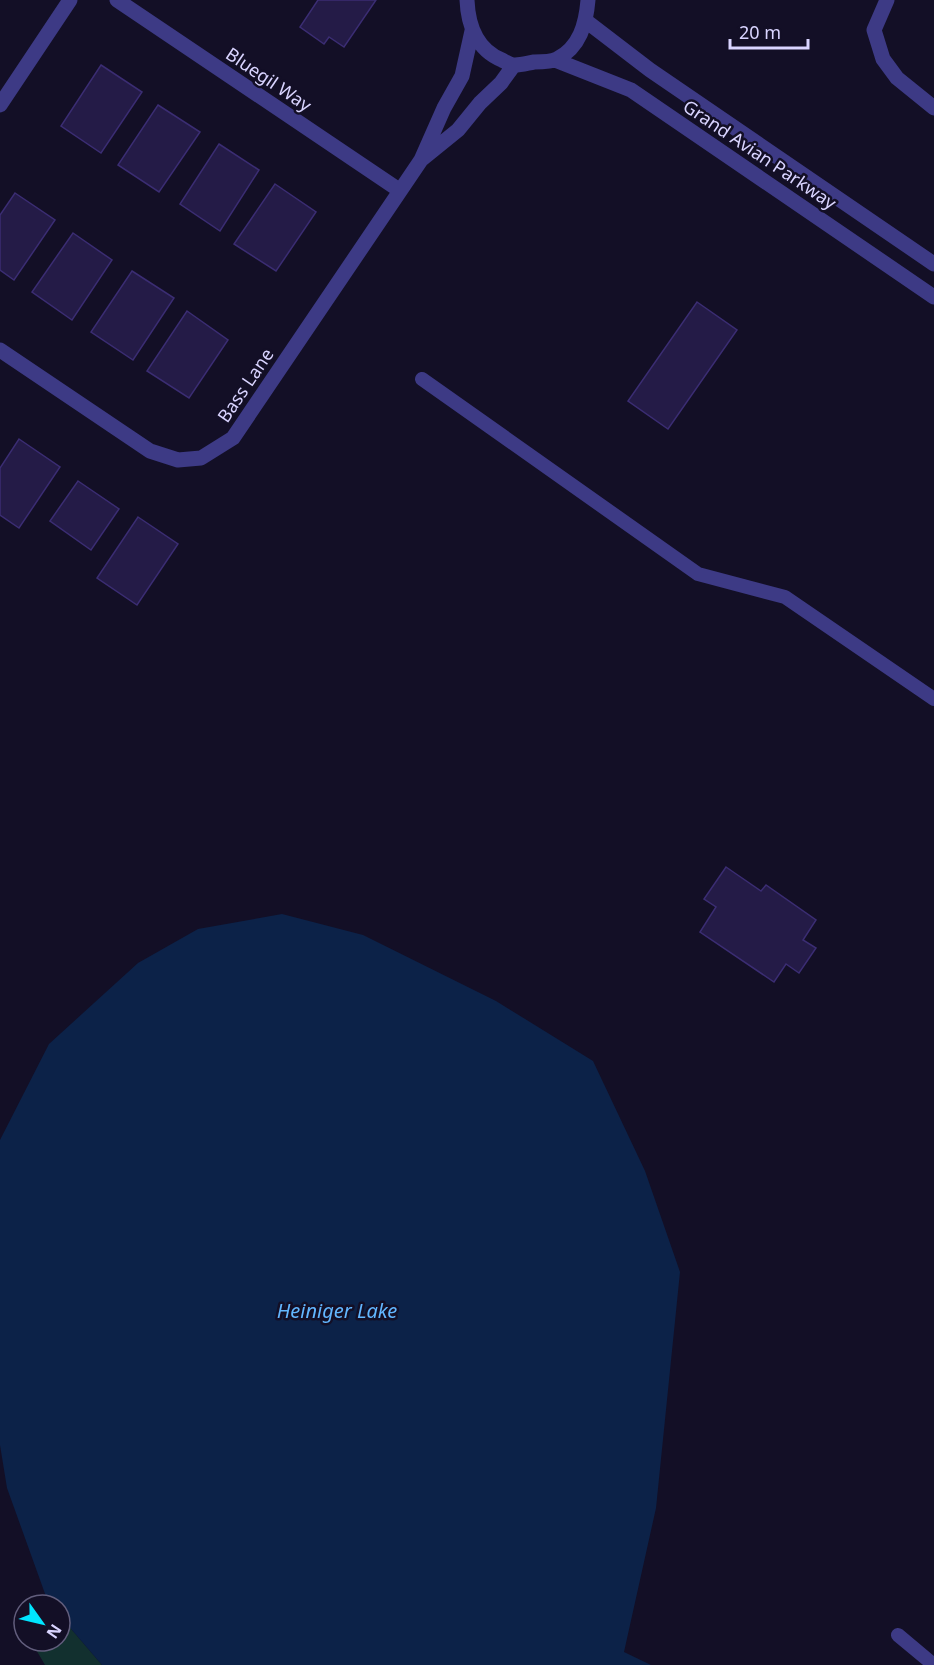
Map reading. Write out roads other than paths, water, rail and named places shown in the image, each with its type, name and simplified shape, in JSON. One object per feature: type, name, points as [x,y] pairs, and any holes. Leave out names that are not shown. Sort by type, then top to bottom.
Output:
[{"type":"street","points":[[0,105],[70,0]]},
{"type":"street","name":"Bluegil Way","points":[[117,0],[399,190]]},
{"type":"street","points":[[467,0],[472,30],[482,46],[497,58],[514,65],[555,60],[569,50],[580,37],[586,21],[588,0]]},
{"type":"street","points":[[887,0],[874,30],[884,59],[897,78],[934,108]]},
{"type":"street","name":"Grand Avian Parkway","points":[[586,21],[650,70],[934,264]]},
{"type":"street","points":[[421,160],[444,108],[462,76],[472,30]]},
{"type":"street","name":"Grand Avian Parkway","points":[[555,60],[631,90],[934,297]]},
{"type":"street","points":[[421,160],[458,130],[514,65]]},
{"type":"street","name":"Bass Lane","points":[[0,350],[150,451],[178,460],[201,458],[233,438],[421,160]]},
{"type":"lane","points":[[422,379],[698,574],[785,597],[934,699]]},
{"type":"lane","points":[[898,1635],[934,1665]]},
{"type":"water","name":"Heiniger Lake","points":[[282,914],[363,935],[496,1001],[593,1061],[645,1171],[680,1272],[656,1508],[624,1652],[651,1665],[102,1665],[72,1630],[72,1593],[45,1593],[7,1488],[0,1445],[0,1140],[49,1044],[138,963],[198,929]]}]
